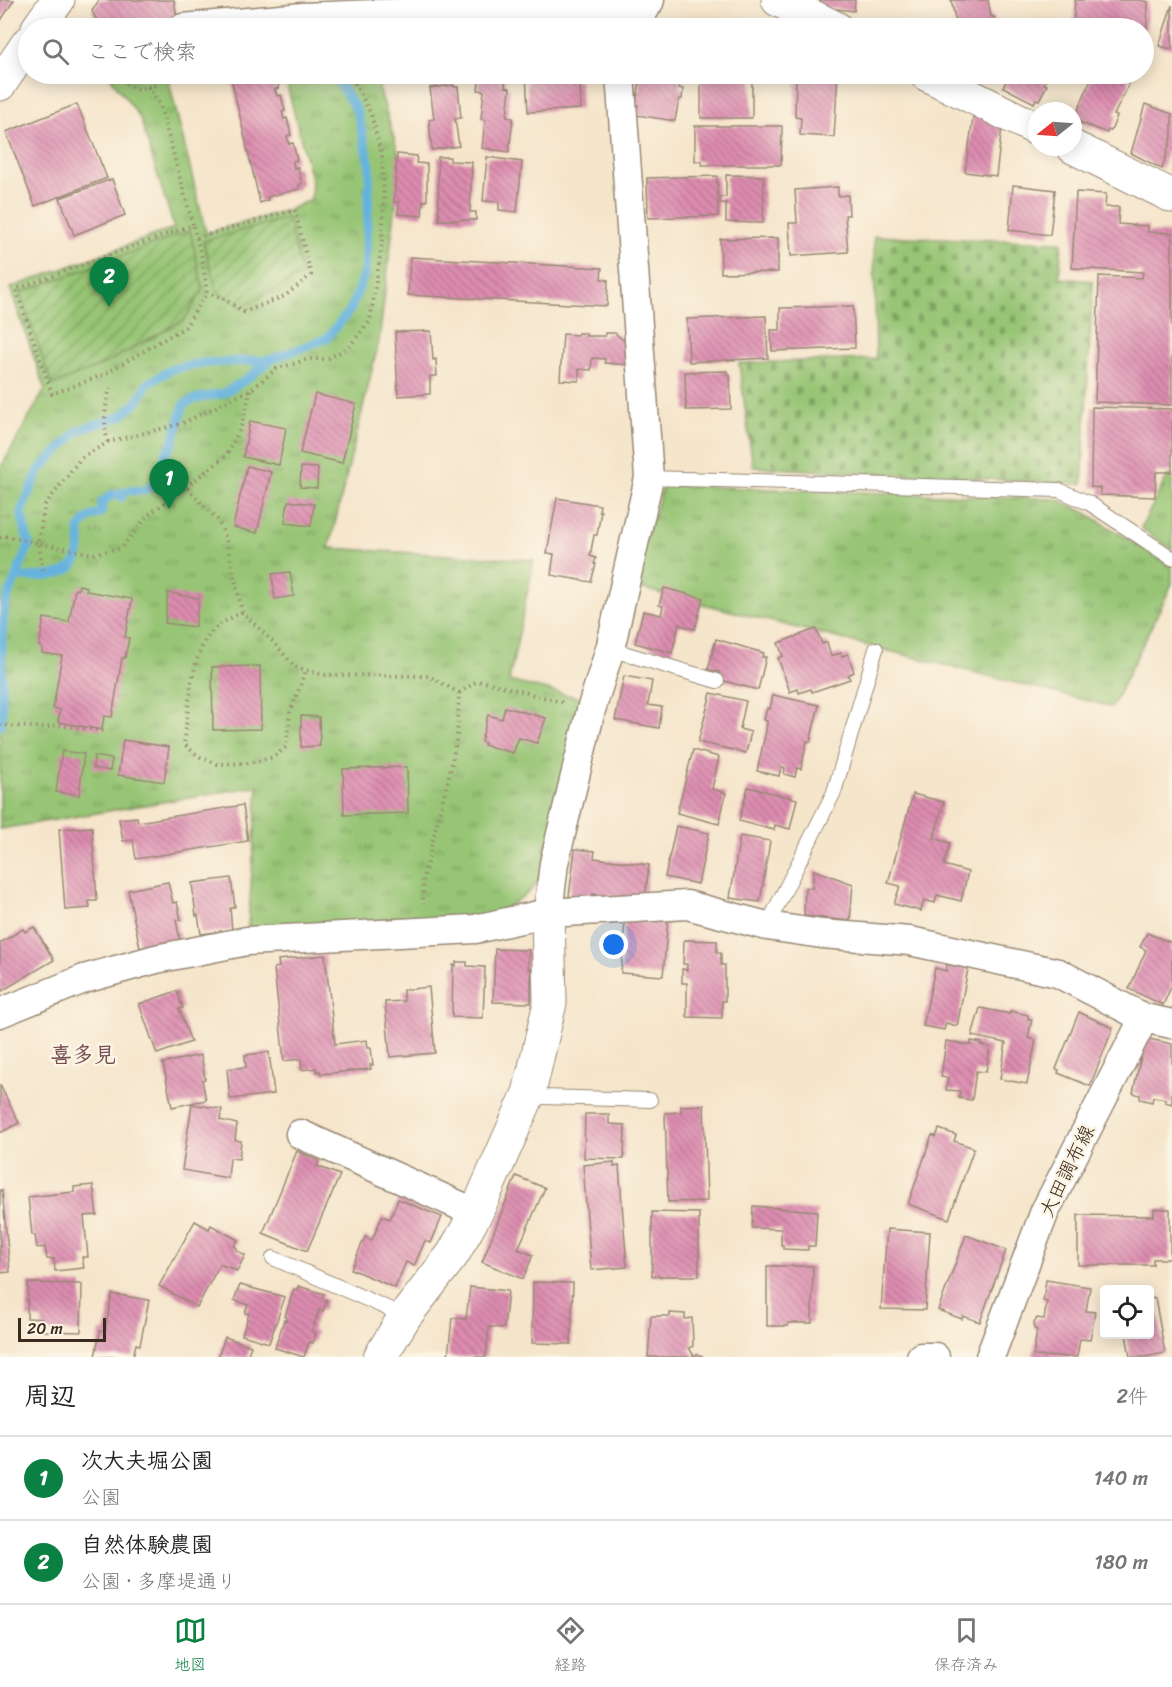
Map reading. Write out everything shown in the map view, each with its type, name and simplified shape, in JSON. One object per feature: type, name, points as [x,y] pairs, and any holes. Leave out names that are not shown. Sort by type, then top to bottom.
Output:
[{"type":"street","points":[[45,18],[58,0]]},
{"type":"street","points":[[778,0],[815,18]]},
{"type":"street","points":[[292,18],[650,1]]},
{"type":"street","points":[[640,18],[650,1]]},
{"type":"street","points":[[9,73],[18,59]]},
{"type":"street","points":[[380,1357],[405,1316],[453,1254],[476,1212],[529,1094],[550,1003],[548,913],[554,863],[591,710],[610,649],[649,478],[621,84]]},
{"type":"street","points":[[946,84],[1028,125]]},
{"type":"street","points":[[1082,151],[1172,196]]},
{"type":"street","points":[[0,1013],[84,979],[156,959],[235,944],[475,929],[548,913],[687,905],[767,926],[822,934],[910,941],[1058,973],[1143,1018],[1172,1024]]},
{"type":"street","name":"大田調布線","points":[[990,1357],[1045,1211],[1143,1018]]},
{"type":"street","points":[[300,1134],[476,1212]]},
{"type":"street","points":[[921,1357],[935,1357]]},
{"type":"lane","points":[[649,478],[1059,490],[1089,503],[1172,558]]},
{"type":"lane","points":[[610,649],[717,681]]},
{"type":"lane","points":[[767,926],[834,792],[876,649]]},
{"type":"lane","points":[[529,1094],[542,1097],[650,1100]]},
{"type":"lane","points":[[273,1258],[405,1316]]},
{"type":"path","points":[[128,84],[136,89],[158,84]]},
{"type":"path","points":[[43,570],[38,543],[45,505],[81,458],[108,442],[182,424],[252,389],[276,369],[309,359],[327,359],[348,348],[370,321],[382,244],[384,200],[382,156],[371,114],[355,84]]},
{"type":"path","points":[[148,87],[160,105],[193,225],[196,238],[203,262],[207,293],[185,327],[103,375],[52,394],[16,289],[193,225]]},
{"type":"path","points":[[196,238],[295,210],[311,275],[285,296],[244,312],[223,298],[207,293]]},
{"type":"path","points":[[108,442],[105,432],[105,407],[110,388]]},
{"type":"path","points":[[2,537],[93,554],[121,548],[148,515],[226,456],[241,427],[252,389]]},
{"type":"path","points":[[186,488],[217,519],[226,538],[242,612],[295,667],[323,675],[429,676],[459,693]]},
{"type":"path","points":[[242,612],[215,628],[203,644],[196,659],[184,744],[198,756],[217,764],[250,763],[274,757],[286,747],[290,713],[306,670]]},
{"type":"path","points":[[459,693],[477,681],[591,710]]},
{"type":"path","points":[[423,932],[423,879],[452,764],[457,735],[459,693]]},
{"type":"path","points":[[0,725],[46,728],[56,725],[105,731]]},
{"type":"green space","points":[[115,84],[169,84],[206,233],[291,209],[311,199],[312,182],[287,84],[378,84],[401,162],[379,341],[329,548],[534,560],[509,681],[593,701],[554,863],[528,893],[475,929],[247,941],[258,786],[0,829],[0,469],[45,389],[10,288],[174,228],[140,118]]},
{"type":"green space","points":[[288,218],[302,274],[242,307],[217,292],[203,241]]},
{"type":"green space","points":[[190,231],[203,289],[184,320],[100,366],[52,385],[20,293]]},
{"type":"green space","points":[[874,236],[1062,242],[1059,278],[1093,281],[1082,484],[753,467],[739,363],[876,359]]},
{"type":"green space","points":[[1168,475],[1172,476],[1172,549],[1141,528]]},
{"type":"green space","points":[[663,485],[1057,499],[1088,514],[1172,567],[1172,584],[1112,707],[631,586]]},
{"type":"building","points":[[0,0],[14,0],[0,22]]},
{"type":"building","points":[[99,0],[174,0],[177,18],[96,18],[92,11]]},
{"type":"building","points":[[811,0],[855,0],[854,11],[827,8]]},
{"type":"building","points":[[951,0],[988,0],[991,17],[994,18],[955,18]]},
{"type":"building","points":[[1075,0],[1148,2],[1147,18],[1074,18]]},
{"type":"building","points":[[1172,5],[1172,49],[1159,46]]},
{"type":"building","points":[[232,84],[278,84],[279,88],[275,89],[277,96],[281,95],[285,111],[282,112],[284,119],[287,118],[291,135],[287,136],[289,144],[293,143],[297,160],[293,161],[294,168],[298,167],[302,184],[299,185],[299,189],[267,197],[268,200],[260,203]]},
{"type":"building","points":[[479,84],[505,84],[505,87],[510,88],[507,117],[513,118],[509,152],[482,148],[485,120],[481,119],[484,91],[478,90]]},
{"type":"building","points":[[527,84],[580,84],[581,109],[528,112]]},
{"type":"building","points":[[639,84],[680,84],[679,88],[683,89],[675,121],[636,115],[638,105],[636,105]]},
{"type":"building","points":[[701,84],[752,84],[752,118],[701,118]]},
{"type":"building","points":[[796,84],[837,84],[834,137],[800,135],[801,118],[795,117]]},
{"type":"building","points":[[1005,84],[1047,85],[1039,100],[1032,102],[1003,87]]},
{"type":"building","points":[[1089,84],[1129,84],[1114,115],[1117,116],[1111,131],[1108,130],[1107,133],[1082,123],[1081,102]]},
{"type":"building","points":[[454,85],[458,87],[461,118],[455,119],[459,146],[432,150],[429,120],[434,119],[430,88]]},
{"type":"building","points":[[77,104],[107,178],[35,206],[6,132]]},
{"type":"building","points":[[1145,104],[1172,114],[1172,136],[1162,169],[1131,153]]},
{"type":"building","points":[[974,112],[1002,127],[996,176],[965,172]]},
{"type":"building","points":[[695,126],[782,126],[781,165],[702,165],[702,161],[695,161]]},
{"type":"building","points":[[397,154],[417,156],[416,163],[427,164],[427,201],[423,201],[422,216],[398,214],[399,202],[394,202]]},
{"type":"building","points":[[438,157],[450,157],[450,161],[472,162],[470,212],[476,212],[476,220],[439,220]]},
{"type":"building","points":[[487,157],[522,162],[517,212],[499,210],[499,202],[483,201]]},
{"type":"building","points":[[726,175],[764,176],[763,223],[726,222],[726,203],[720,203],[720,197],[726,197]]},
{"type":"building","points":[[717,176],[718,216],[648,218],[647,178]]},
{"type":"building","points":[[112,179],[125,215],[74,235],[60,198]]},
{"type":"building","points":[[1013,185],[1055,190],[1050,235],[1009,230]]},
{"type":"building","points":[[838,187],[838,196],[848,195],[849,215],[845,215],[848,252],[791,256],[789,223],[797,223],[795,190]]},
{"type":"building","points":[[1076,192],[1106,194],[1105,207],[1119,207],[1118,224],[1148,226],[1148,232],[1172,233],[1172,405],[1095,402],[1099,276],[1142,278],[1143,272],[1072,268]]},
{"type":"building","points":[[778,238],[778,272],[721,273],[720,239]]},
{"type":"building","points":[[410,257],[602,268],[601,279],[608,280],[607,306],[408,295]]},
{"type":"building","points":[[853,306],[855,348],[772,351],[771,330],[780,330],[780,308]]},
{"type":"building","points":[[766,316],[768,358],[689,362],[687,319]]},
{"type":"building","points":[[431,331],[433,360],[436,359],[437,376],[430,376],[430,394],[398,396],[395,332]]},
{"type":"building","points":[[578,333],[586,333],[586,336],[605,336],[605,333],[615,333],[628,344],[629,365],[605,363],[605,359],[592,358],[591,370],[579,369],[579,381],[560,380],[563,334],[578,335]]},
{"type":"building","points":[[727,371],[727,375],[730,375],[731,409],[686,410],[685,372]]},
{"type":"building","points":[[315,394],[356,404],[342,463],[300,453]]},
{"type":"building","points":[[1092,407],[1172,409],[1172,472],[1156,472],[1155,497],[1100,495],[1100,488],[1091,487]]},
{"type":"building","points":[[250,421],[286,428],[279,465],[243,457]]},
{"type":"building","points":[[247,466],[271,472],[257,533],[233,527]]},
{"type":"building","points":[[301,467],[318,468],[317,488],[300,487]]},
{"type":"building","points":[[557,498],[600,505],[597,535],[594,535],[590,556],[596,558],[591,582],[551,575],[554,554],[547,553]]},
{"type":"building","points":[[288,501],[314,504],[311,526],[285,523]]},
{"type":"building","points":[[290,572],[294,596],[275,599],[272,574]]},
{"type":"building","points":[[79,585],[87,587],[86,591],[132,599],[125,637],[129,638],[125,658],[122,658],[112,717],[104,716],[102,730],[58,722],[60,710],[53,708],[62,656],[42,653],[42,647],[39,646],[44,618],[69,622],[75,589],[78,590]]},
{"type":"building","points":[[664,588],[703,598],[695,629],[679,625],[672,653],[635,643],[643,611],[661,615],[663,606],[659,605]]},
{"type":"building","points":[[168,593],[199,598],[195,627],[165,623]]},
{"type":"building","points":[[816,629],[822,644],[827,642],[831,656],[841,653],[842,656],[848,654],[854,672],[848,675],[850,679],[812,692],[811,689],[799,693],[798,689],[790,692],[778,658],[783,656],[778,643]]},
{"type":"building","points":[[716,639],[764,653],[762,657],[766,657],[758,690],[717,679],[719,672],[708,670]]},
{"type":"building","points":[[260,666],[261,729],[213,730],[212,667]]},
{"type":"building","points":[[624,676],[652,681],[648,705],[662,707],[659,728],[615,720]]},
{"type":"building","points":[[711,693],[746,701],[740,729],[751,732],[746,753],[698,742]]},
{"type":"building","points":[[773,695],[819,705],[810,742],[807,741],[801,769],[797,768],[795,777],[784,774],[785,768],[781,767],[779,776],[757,771],[766,731],[767,721],[764,720],[767,708],[770,709]]},
{"type":"building","points":[[505,707],[546,718],[537,743],[519,738],[513,753],[484,745],[485,743],[481,742],[488,715],[502,719]]},
{"type":"building","points":[[301,716],[319,717],[320,746],[301,747]]},
{"type":"building","points":[[123,740],[169,747],[164,782],[118,775]]},
{"type":"building","points":[[693,750],[719,757],[712,789],[726,793],[719,824],[677,813]]},
{"type":"building","points":[[62,751],[84,754],[79,795],[56,792]]},
{"type":"building","points":[[94,756],[112,759],[110,771],[93,768]]},
{"type":"building","points":[[407,767],[408,813],[344,815],[343,769]]},
{"type":"building","points":[[748,787],[797,799],[790,829],[775,825],[774,830],[739,821]]},
{"type":"building","points":[[913,794],[944,802],[934,838],[950,843],[944,865],[968,872],[961,901],[937,895],[935,903],[924,900],[921,911],[894,904],[900,886],[888,883]]},
{"type":"building","points":[[243,805],[248,841],[136,859],[133,840],[123,841],[119,819],[137,817],[138,822]]},
{"type":"building","points":[[676,826],[709,833],[698,884],[665,877]]},
{"type":"building","points":[[92,827],[97,901],[89,901],[90,908],[65,910],[59,829]]},
{"type":"building","points":[[740,836],[770,841],[760,902],[730,898]]},
{"type":"building","points":[[575,849],[595,851],[594,858],[649,865],[645,897],[636,900],[593,894],[591,904],[569,897]]},
{"type":"building","points":[[814,870],[853,884],[850,921],[804,916],[805,887],[812,888]]},
{"type":"building","points":[[231,878],[235,907],[230,908],[232,930],[201,934],[192,883]]},
{"type":"building","points":[[168,882],[173,903],[177,902],[181,920],[176,920],[180,940],[140,948],[128,890]]},
{"type":"building","points":[[646,918],[668,919],[663,976],[621,973],[625,920],[645,922]]},
{"type":"building","points":[[34,927],[54,960],[0,992],[0,943],[23,929],[25,932]]},
{"type":"building","points":[[1147,933],[1172,943],[1172,985],[1163,1005],[1129,989],[1146,950],[1140,947]]},
{"type":"building","points":[[684,940],[717,941],[717,953],[721,953],[721,965],[725,965],[725,1001],[722,1001],[722,1018],[687,1017],[687,983],[682,983],[682,969],[687,970],[687,964],[683,964]]},
{"type":"building","points":[[495,949],[529,950],[531,1003],[493,1002]]},
{"type":"building","points":[[325,955],[335,1044],[367,1040],[368,1048],[371,1048],[373,1065],[370,1065],[371,1069],[321,1074],[320,1071],[316,1072],[316,1068],[302,1070],[301,1059],[284,1061],[274,968],[279,967],[278,960]]},
{"type":"building","points":[[456,962],[467,962],[467,966],[485,967],[483,1018],[452,1017],[453,965],[456,966]]},
{"type":"building","points":[[947,964],[968,969],[957,1026],[946,1023],[944,1030],[923,1026],[935,968],[946,971]]},
{"type":"building","points":[[429,987],[435,1053],[390,1057],[385,1002],[404,1001],[403,990]]},
{"type":"building","points":[[177,991],[183,1008],[179,1009],[191,1042],[157,1054],[139,1004]]},
{"type":"building","points":[[980,1008],[1010,1014],[1010,1011],[1028,1015],[1028,1019],[1032,1019],[1028,1038],[1036,1040],[1027,1084],[1000,1079],[1006,1043],[972,1036]]},
{"type":"building","points":[[1079,1012],[1113,1028],[1090,1086],[1058,1073],[1059,1070],[1056,1069]]},
{"type":"building","points":[[1145,1038],[1172,1044],[1172,1104],[1165,1102],[1165,1099],[1153,1097],[1152,1102],[1140,1099],[1140,1095],[1133,1093]]},
{"type":"building","points":[[946,1041],[971,1045],[971,1041],[990,1047],[986,1072],[976,1071],[972,1100],[959,1098],[960,1091],[946,1090],[948,1078],[941,1077]]},
{"type":"building","points":[[269,1052],[274,1094],[230,1099],[227,1069],[246,1067],[245,1055]]},
{"type":"building","points":[[201,1055],[206,1100],[172,1107],[163,1063]]},
{"type":"building","points":[[0,1085],[19,1123],[0,1133]]},
{"type":"building","points":[[192,1104],[222,1109],[220,1120],[237,1124],[235,1140],[241,1141],[239,1159],[230,1158],[228,1178],[182,1170]]},
{"type":"building","points":[[704,1105],[707,1201],[668,1202],[665,1113],[681,1112],[681,1106]]},
{"type":"building","points":[[585,1114],[609,1114],[609,1124],[625,1125],[624,1159],[584,1158]]},
{"type":"building","points":[[939,1129],[956,1135],[954,1141],[974,1148],[949,1219],[908,1204],[932,1135],[936,1137]]},
{"type":"building","points":[[297,1151],[319,1161],[317,1166],[340,1175],[307,1251],[263,1233]]},
{"type":"building","points":[[614,1162],[614,1167],[619,1166],[627,1267],[591,1270],[583,1165]]},
{"type":"building","points":[[516,1176],[545,1188],[518,1249],[533,1255],[523,1279],[482,1262]]},
{"type":"building","points":[[93,1185],[97,1215],[84,1216],[88,1257],[82,1257],[84,1268],[55,1271],[54,1259],[47,1259],[45,1247],[37,1248],[35,1235],[32,1235],[28,1197],[74,1192],[74,1187]]},
{"type":"building","points":[[0,1190],[2,1190],[10,1272],[0,1273]]},
{"type":"building","points":[[398,1199],[442,1217],[431,1243],[425,1241],[414,1266],[406,1262],[395,1288],[351,1269],[365,1237],[372,1240],[382,1216],[390,1219]]},
{"type":"building","points":[[753,1206],[817,1211],[815,1246],[808,1246],[808,1250],[783,1249],[781,1229],[752,1228]]},
{"type":"building","points":[[1154,1209],[1170,1209],[1170,1259],[1153,1259],[1153,1265],[1078,1265],[1078,1215],[1154,1216]]},
{"type":"building","points":[[652,1212],[699,1213],[699,1276],[652,1276]]},
{"type":"building","points":[[195,1221],[209,1229],[211,1225],[238,1240],[234,1246],[236,1250],[245,1255],[237,1271],[220,1264],[197,1307],[159,1286]]},
{"type":"building","points":[[887,1229],[930,1232],[925,1310],[881,1309]]},
{"type":"building","points":[[966,1235],[1006,1250],[980,1322],[963,1316],[962,1319],[938,1310]]},
{"type":"building","points":[[767,1266],[813,1266],[812,1323],[767,1326]]},
{"type":"building","points":[[1046,1280],[1090,1287],[1086,1311],[1095,1312],[1090,1340],[1080,1339],[1077,1357],[1033,1356],[1037,1330],[1034,1329],[1034,1323],[1037,1318],[1044,1319],[1047,1302],[1043,1301]]},
{"type":"building","points":[[533,1282],[573,1283],[571,1344],[532,1343]]},
{"type":"building","points":[[28,1283],[82,1284],[81,1332],[42,1331],[42,1319],[27,1318]]},
{"type":"building","points":[[240,1285],[285,1297],[269,1343],[242,1335],[249,1314],[245,1313],[248,1305],[234,1300]]},
{"type":"building","points":[[298,1286],[324,1294],[322,1298],[327,1300],[323,1311],[319,1310],[312,1331],[316,1332],[313,1343],[309,1342],[304,1357],[275,1348],[284,1320],[286,1321],[285,1316],[294,1289],[297,1290]]},
{"type":"building","points":[[470,1287],[508,1291],[504,1328],[489,1327],[486,1357],[448,1357],[452,1318],[466,1319]]},
{"type":"building","points":[[112,1294],[149,1300],[140,1345],[136,1344],[133,1357],[95,1357],[100,1331],[105,1331]]},
{"type":"building","points":[[1154,1298],[1165,1353],[1130,1357],[1127,1339],[1154,1339]]},
{"type":"building","points":[[670,1313],[685,1314],[685,1319],[692,1318],[693,1346],[689,1348],[694,1356],[697,1354],[704,1357],[648,1357],[651,1316],[670,1316]]},
{"type":"building","points":[[225,1337],[251,1346],[247,1357],[218,1357]]},
{"type":"waterway","points":[[172,445],[184,404],[195,399],[224,393],[247,379],[270,360],[327,338],[351,309],[365,272],[370,166],[357,111],[339,84]]},
{"type":"waterway","points":[[0,726],[5,604],[29,545],[21,512],[39,470],[79,430],[122,416],[138,401],[147,384],[172,369],[202,363],[270,360]]},
{"type":"waterway","points":[[16,577],[55,575],[73,566],[78,557],[80,545],[79,529],[87,519],[102,512],[102,502],[113,494],[122,497],[123,492],[144,490],[152,486],[158,479],[165,455],[173,443]]},
{"type":"place","name":"自然体験農園","points":[[109,307]]},
{"type":"place","name":"次大夫堀公園","points":[[169,509]]},
{"type":"district","name":"喜多見","points":[[83,1054]]}]
